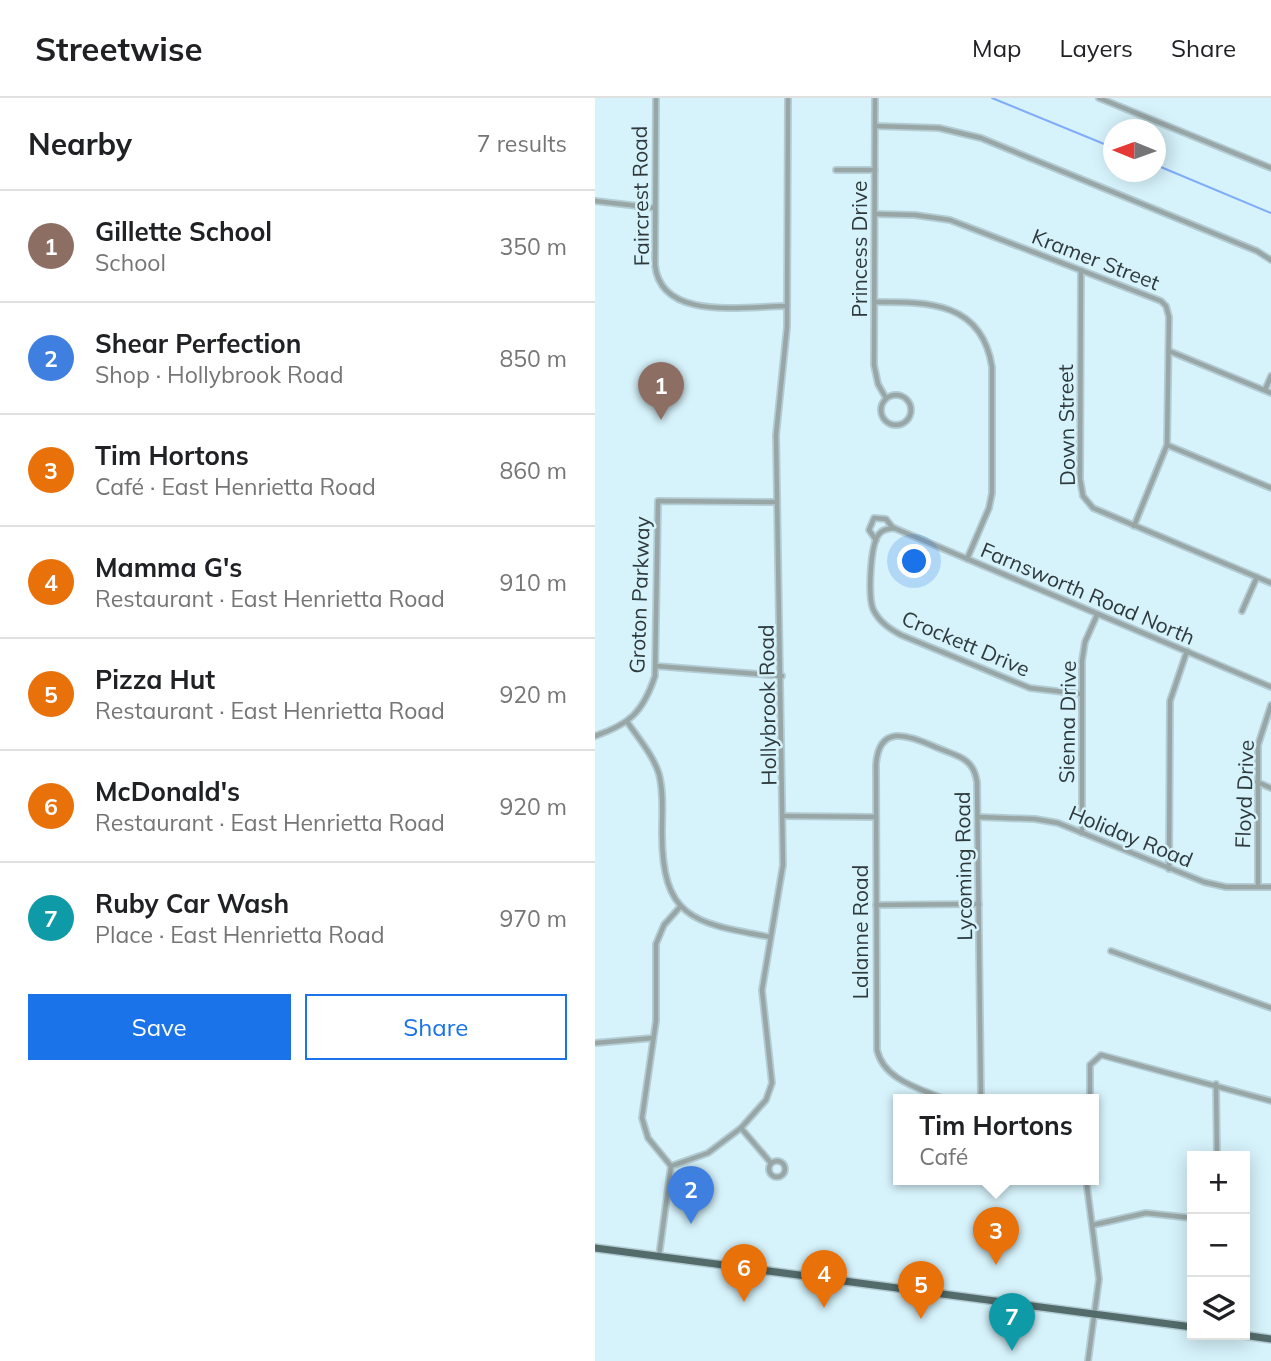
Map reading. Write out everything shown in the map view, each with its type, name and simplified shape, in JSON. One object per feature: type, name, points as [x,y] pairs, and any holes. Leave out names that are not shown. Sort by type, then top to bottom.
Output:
[{"type":"main road","points":[[595,1248],[1187,1326]]},
{"type":"main road","points":[[1250,1336],[1271,1339]]},
{"type":"street","name":"Faircrest Road","points":[[656,98],[656,272],[659,283],[671,297],[694,305],[787,306]]},
{"type":"street","name":"Hollybrook Road","points":[[671,1166],[708,1153],[741,1128],[766,1100],[772,1083],[762,990],[769,937],[781,881],[784,816],[776,420],[786,346],[788,98]]},
{"type":"street","name":"Princess Drive","points":[[875,98],[874,365],[878,384],[887,398]]},
{"type":"street","points":[[1099,98],[1271,168]]},
{"type":"street","points":[[875,126],[939,128],[981,138],[1257,251],[1271,260]]},
{"type":"street","points":[[836,170],[875,170]]},
{"type":"street","points":[[595,201],[655,208]]},
{"type":"street","name":"Kramer Street","points":[[875,214],[915,215],[950,220],[1164,303],[1169,317],[1167,445],[1134,526]]},
{"type":"street","name":"Down Street","points":[[1081,270],[1081,491],[1090,506],[1271,583]]},
{"type":"street","points":[[876,302],[926,303],[953,310],[974,327],[988,350],[992,367],[992,494],[989,508],[967,559]]},
{"type":"street","points":[[1169,351],[1271,393]]},
{"type":"street","points":[[1265,390],[1271,376]]},
{"type":"street","name":"Princess Drive","points":[[901,396],[909,402],[911,412],[903,424],[893,425],[884,420],[881,411],[887,398],[901,396]]},
{"type":"street","points":[[1167,445],[1271,488]]},
{"type":"street","name":"Groton Parkway","points":[[628,723],[646,698],[656,666],[658,501],[776,502]]},
{"type":"street","name":"Crockett Drive","points":[[894,528],[886,519],[874,518],[869,530],[876,540],[870,597],[879,618],[892,630],[1022,686],[1081,694]]},
{"type":"street","points":[[876,540],[882,531],[894,528]]},
{"type":"street","name":"Farnsworth Road North","points":[[894,528],[1271,687]]},
{"type":"street","points":[[1243,611],[1257,578]]},
{"type":"street","name":"Sienna Drive","points":[[1082,833],[1081,694],[1084,648],[1097,615]]},
{"type":"street","points":[[1169,869],[1170,701],[1187,651]]},
{"type":"street","points":[[656,666],[782,676]]},
{"type":"street","name":"Floyd Drive","points":[[1258,885],[1258,745],[1271,705]]},
{"type":"street","points":[[595,736],[628,723],[659,774],[663,873],[672,897],[680,907],[705,921],[769,937]]},
{"type":"street","name":"Lycoming Road","points":[[876,817],[876,755],[883,742],[896,735],[910,737],[971,765],[977,782],[979,817],[981,1094]]},
{"type":"street","points":[[1257,782],[1271,788]]},
{"type":"street","points":[[784,816],[876,817]]},
{"type":"street","name":"Lalanne Road","points":[[876,817],[879,1058],[892,1074],[934,1094]]},
{"type":"street","name":"Holiday Road","points":[[979,817],[1046,820],[1214,885],[1271,887]]},
{"type":"street","points":[[876,905],[979,904]]},
{"type":"street","points":[[659,1256],[671,1166],[648,1138],[642,1118],[654,1038],[656,944],[664,925],[680,907]]},
{"type":"street","points":[[1111,951],[1271,1008]]},
{"type":"street","points":[[595,1043],[654,1038]]},
{"type":"street","points":[[1090,1094],[1090,1065],[1101,1055],[1271,1101]]},
{"type":"street","points":[[1216,1084],[1217,1151]]},
{"type":"street","points":[[741,1128],[771,1163]]},
{"type":"street","points":[[1087,1185],[1099,1279],[1097,1315],[1088,1361]]},
{"type":"street","points":[[1093,1225],[1146,1213],[1187,1217]]},
{"type":"waterway","points":[[992,98],[1103,143]]},
{"type":"waterway","points":[[1166,169],[1271,213]]},
{"type":"place","name":"Gillette School","points":[[661,420]]},
{"type":"place","name":"Shear Perfection","points":[[691,1224]]},
{"type":"place","name":"Tim Hortons","points":[[996,1265]]},
{"type":"place","name":"McDonald's","points":[[744,1302]]},
{"type":"place","name":"Mamma G's","points":[[824,1308]]},
{"type":"place","name":"Pizza Hut","points":[[921,1319]]},
{"type":"place","name":"Ruby Car Wash","points":[[1012,1351]]}]
